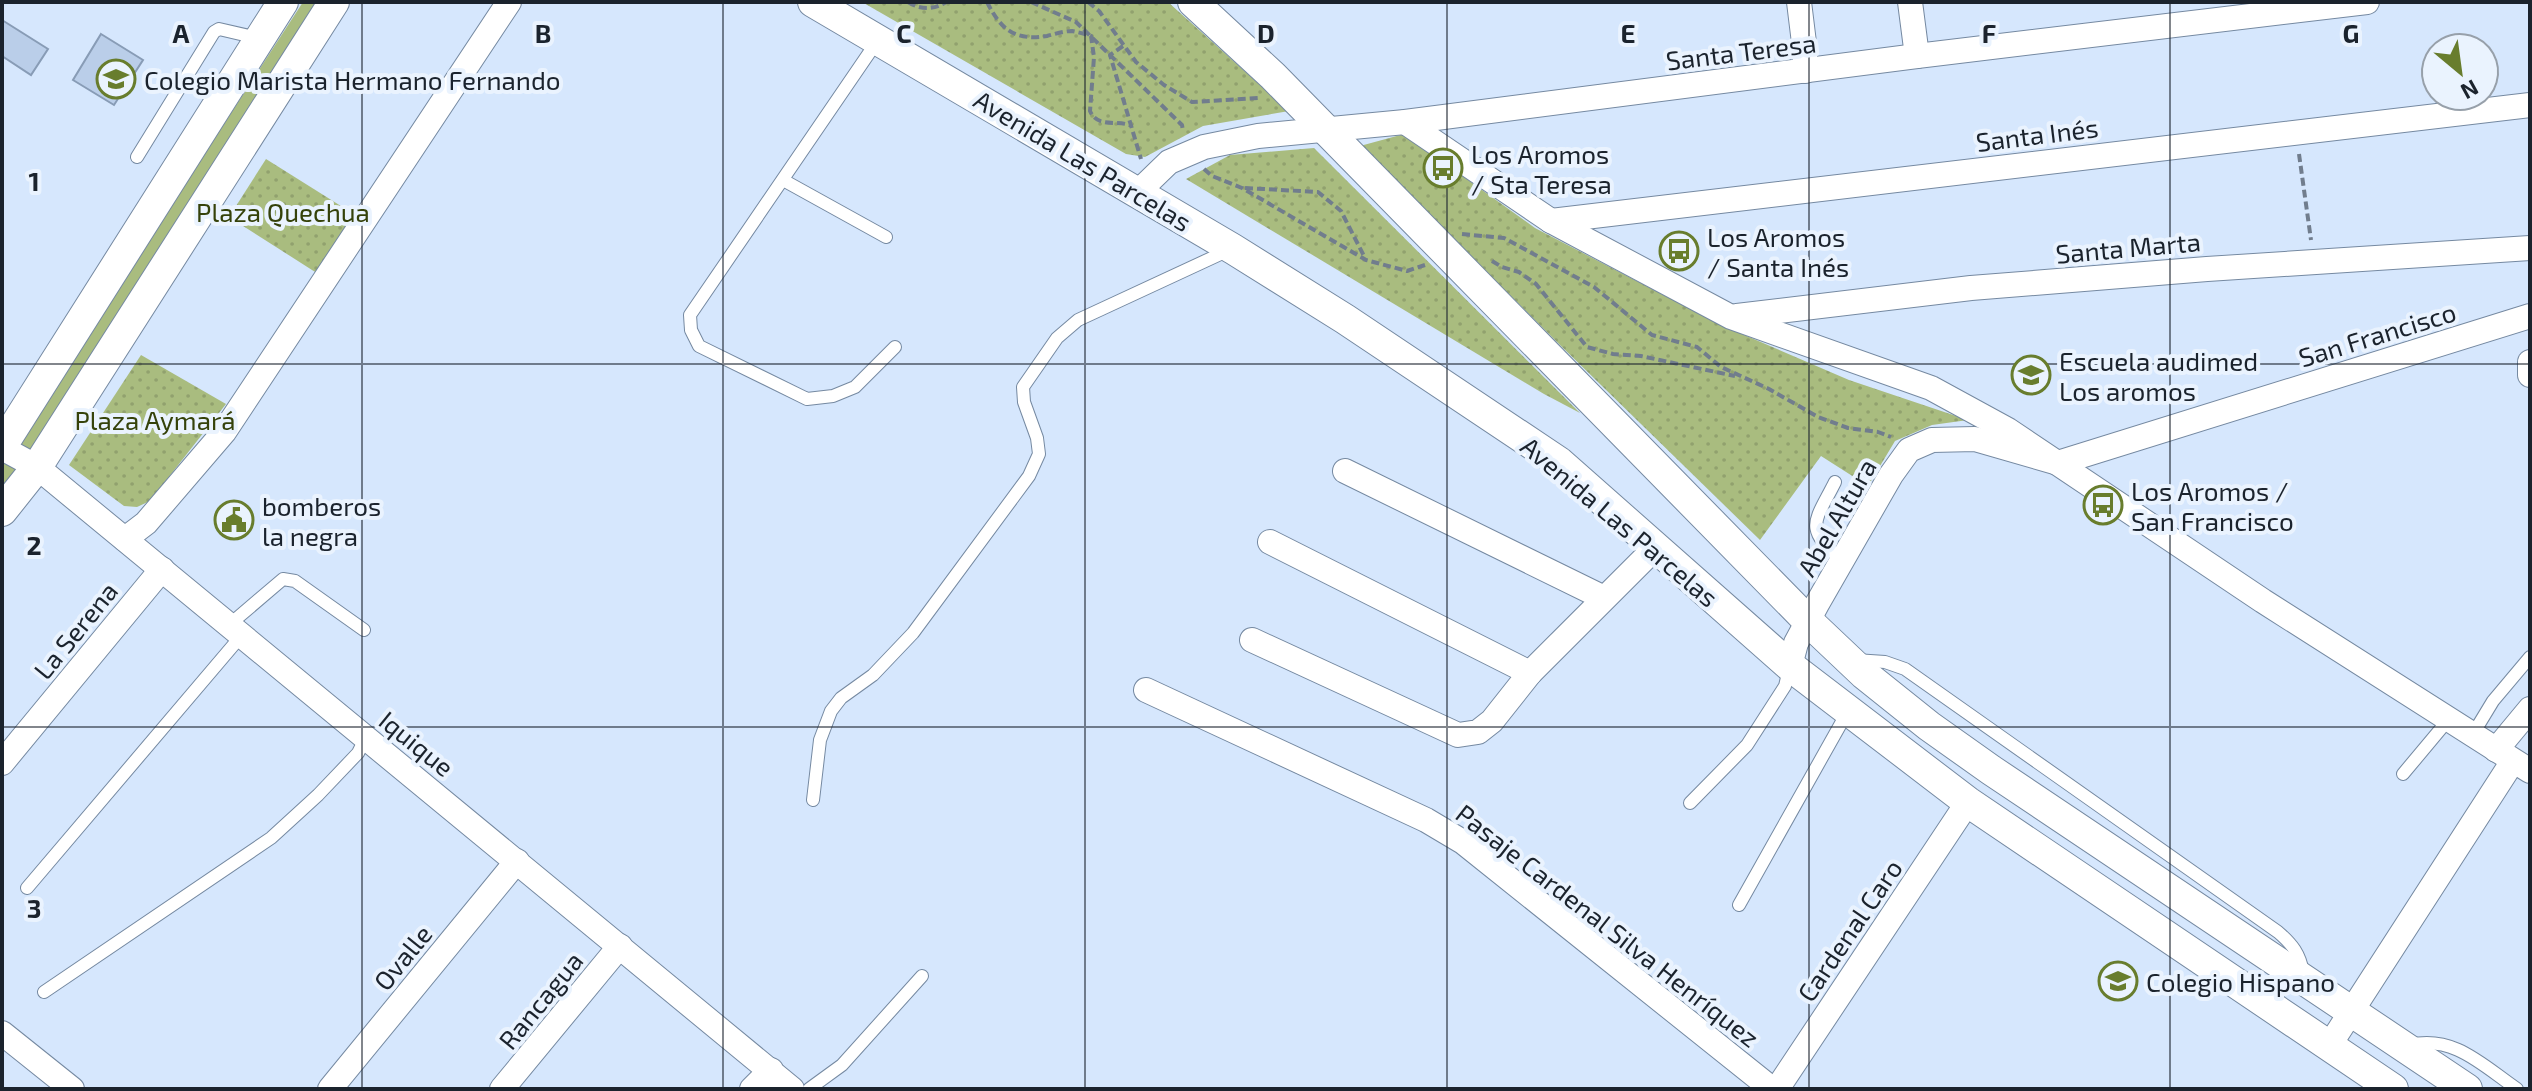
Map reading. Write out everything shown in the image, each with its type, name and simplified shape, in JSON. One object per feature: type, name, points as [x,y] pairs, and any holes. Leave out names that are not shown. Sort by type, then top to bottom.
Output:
[{"type":"street","points":[[2,447],[283,2]]},
{"type":"street","points":[[2,511],[37,467],[334,2]]},
{"type":"street","points":[[125,539],[146,523],[224,432],[509,2]]},
{"type":"street","name":"Avenida Las Parcelas","points":[[813,2],[1141,180],[1233,249],[1345,319],[1559,462],[1790,666],[1968,802],[2393,1089]]},
{"type":"street","name":"Avenida Las Parcelas","points":[[1193,2],[1273,76],[1325,130],[1459,245],[1808,621],[1849,661],[1929,726],[1991,770],[2467,1089]]},
{"type":"street","points":[[1799,2],[1805,71]]},
{"type":"street","points":[[1910,2],[1917,56]]},
{"type":"street","name":"Santa Teresa","points":[[1141,180],[1169,162],[1204,147],[1258,136],[1405,122],[2367,2]]},
{"type":"street","name":"Santa Inés","points":[[1551,221],[2530,105]]},
{"type":"street","points":[[1405,122],[1551,221],[1731,317],[1931,388],[2008,430],[2263,601],[2513,760]]},
{"type":"street","name":"Santa Marta","points":[[1731,317],[1971,288],[2530,248]]},
{"type":"street","name":"San Francisco","points":[[2058,463],[2530,316]]},
{"type":"street","points":[[2530,362],[2530,375]]},
{"type":"street","name":"Abel Altura","points":[[1790,666],[1796,643],[1841,560],[1909,450],[1932,440],[1975,439],[2058,463]]},
{"type":"street","name":"Iquique","points":[[2,447],[37,467],[792,1089]]},
{"type":"street","points":[[1345,471],[1604,598]]},
{"type":"street","points":[[1270,542],[1530,673]]},
{"type":"street","points":[[1252,640],[1458,735],[1478,732],[1530,673],[1656,547]]},
{"type":"street","name":"La Serena","points":[[2,763],[162,569]]},
{"type":"street","name":"Pasaje Cardenal Silva Henríquez","points":[[1146,690],[1426,820],[1463,842],[1775,1089]]},
{"type":"street","points":[[2329,1046],[2513,760],[2528,715]]},
{"type":"street","name":"Cardenal Caro","points":[[1775,1089],[1968,802]]},
{"type":"street","name":"Ovalle","points":[[330,1089],[517,861]]},
{"type":"street","name":"Rancagua","points":[[502,1089],[620,946]]},
{"type":"street","points":[[2,1033],[72,1089]]},
{"type":"street","points":[[752,1089],[771,1070]]},
{"type":"lane","points":[[137,157],[214,32],[219,29],[259,39]]},
{"type":"lane","points":[[878,39],[690,315],[691,330],[699,346],[807,399],[833,396],[855,387],[895,347]]},
{"type":"lane","points":[[783,180],[886,237]]},
{"type":"lane","points":[[813,800],[820,740],[831,711],[841,698],[873,675],[913,633],[1029,476],[1039,454],[1037,438],[1024,402],[1023,387],[1057,338],[1078,320],[1233,249]]},
{"type":"lane","points":[[1835,482],[1815,523],[1817,535],[1823,544],[1841,560]]},
{"type":"lane","points":[[27,888],[236,630],[283,579],[295,581],[364,630]]},
{"type":"lane","points":[[2473,734],[2493,701],[2530,657]]},
{"type":"lane","points":[[1690,803],[1747,745],[1785,686],[1790,666]]},
{"type":"lane","points":[[1739,905],[1848,711]]},
{"type":"lane","points":[[2403,774],[2449,719]]},
{"type":"lane","points":[[44,992],[271,838],[358,753],[366,737]]},
{"type":"lane","points":[[809,1089],[842,1065],[922,976]]},
{"type":"lane","points":[[2403,1047],[2438,1042],[2458,1049],[2517,1089]]},
{"type":"path","points":[[881,2],[896,2]]},
{"type":"path","points":[[908,2],[921,8],[946,2]]},
{"type":"path","points":[[987,2],[1006,29],[1021,37],[1071,31],[1091,36]]},
{"type":"path","points":[[1032,2],[1076,22],[1091,36],[1182,125],[1189,153],[1212,176],[1242,188],[1366,260],[1407,271],[1459,245],[1471,234],[1504,238],[1594,287],[1652,335],[1697,347],[1721,367],[1769,389],[1818,417],[1848,428],[1878,432],[1909,450]]},
{"type":"path","points":[[1088,2],[1099,11],[1136,62],[1164,85],[1192,102],[1259,98],[1271,103]]},
{"type":"path","points":[[1091,36],[1094,57],[1090,111],[1094,119],[1102,123],[1123,122],[1132,126]]},
{"type":"path","points":[[1110,55],[1123,46]]},
{"type":"path","points":[[1110,55],[1132,126],[1141,180]]},
{"type":"path","points":[[2296,131],[2313,262]]},
{"type":"path","points":[[1242,188],[1318,192],[1341,211],[1366,260]]},
{"type":"path","points":[[1459,245],[1471,234]]},
{"type":"path","points":[[1483,255],[1536,284],[1587,347],[1742,377]]},
{"type":"green space","points":[[303,2],[324,2],[2,500],[2,466]]},
{"type":"green space","points":[[862,2],[1168,2],[1289,111],[1203,126],[1145,157],[1126,154]]},
{"type":"green space","points":[[1404,134],[1535,228],[1721,325],[1849,380],[1968,420],[1932,425],[1895,441],[1868,486],[1821,456],[1760,540],[1360,146]]},
{"type":"green space","points":[[1314,148],[1580,413],[1186,179],[1230,155]]},
{"type":"green space","name":"Plaza Quechua","points":[[266,159],[360,218],[323,277],[229,217]]},
{"type":"green space","name":"Plaza Aymará","points":[[141,355],[226,404],[150,501],[137,507],[124,506],[69,465]]},
{"type":"building","points":[[2,20],[48,49],[31,75],[2,56]]},
{"type":"building","points":[[101,34],[143,60],[114,105],[73,80]]},
{"type":"place","name":"Colegio Marista Hermano Fernando","points":[[116,79]]},
{"type":"place","name":"Los Aromos / Sta Teresa","points":[[1443,168]]},
{"type":"place","name":"Los Aromos / Santa Inés","points":[[1679,251]]},
{"type":"place","name":"Escuela audimed Los aromos","points":[[2031,375]]},
{"type":"place","name":"Los Aromos / San Francisco","points":[[2103,505]]},
{"type":"place","name":"bomberos la negra","points":[[234,520]]},
{"type":"place","name":"Colegio Hispano","points":[[2118,981]]}]
